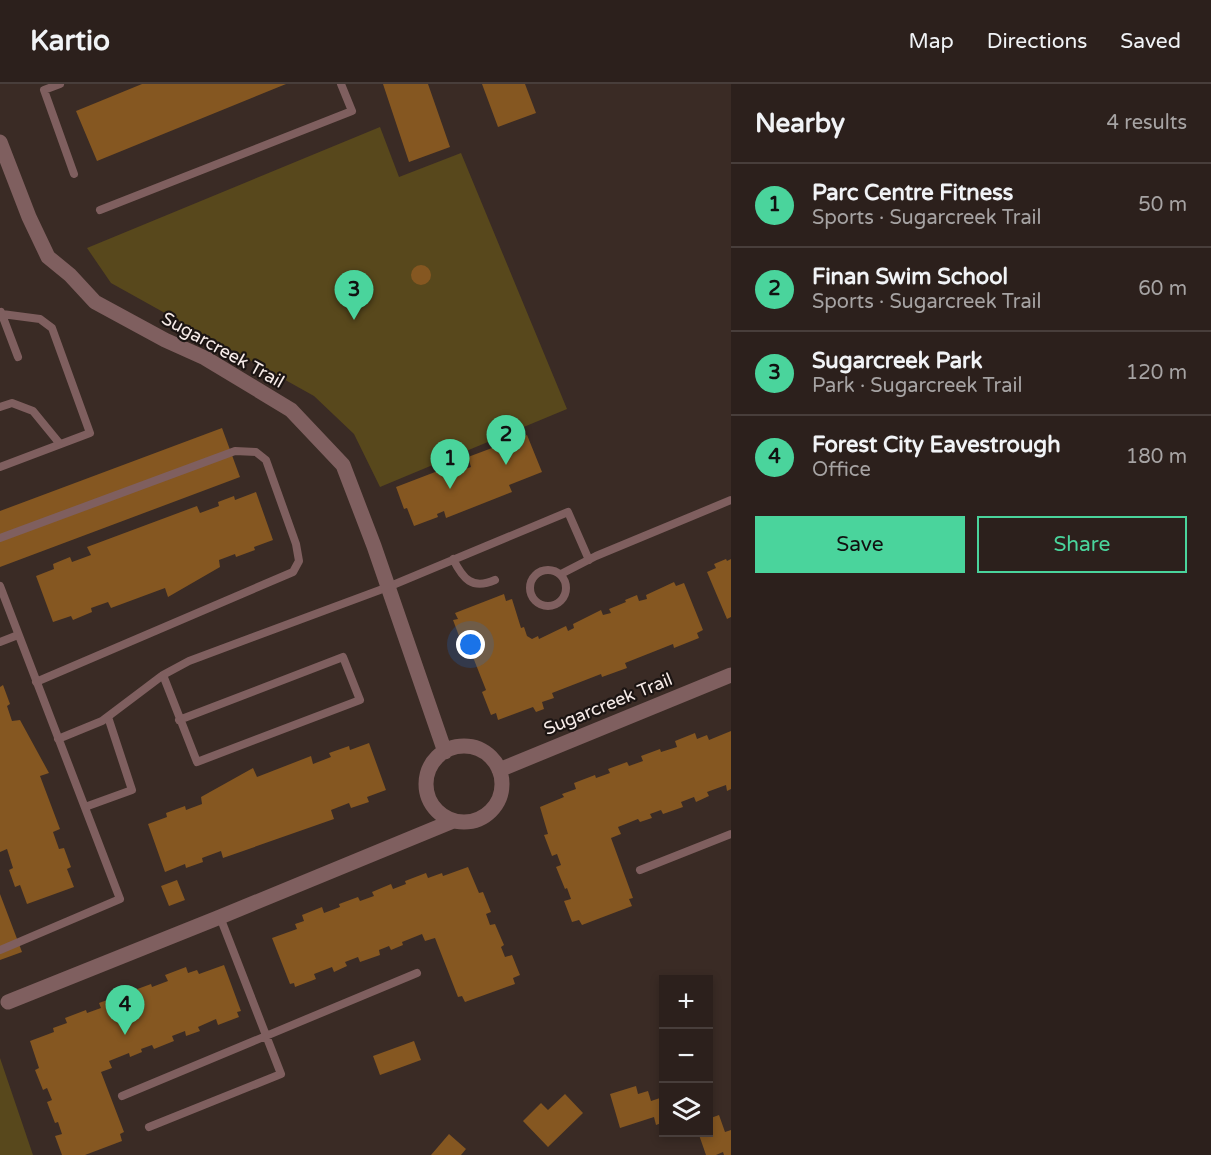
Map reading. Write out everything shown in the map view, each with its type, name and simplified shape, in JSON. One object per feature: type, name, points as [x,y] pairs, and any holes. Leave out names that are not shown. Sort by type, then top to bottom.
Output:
[{"type":"street","name":"Sugarcreek Trail","points":[[0,142],[29,217],[48,256],[70,275],[95,302],[165,340],[205,358],[291,410],[343,465],[445,752]]},
{"type":"street","name":"Sugarcreek Trail","points":[[499,770],[731,675]]},
{"type":"street","points":[[469,746],[483,750],[494,759],[499,770],[502,784],[500,797],[494,808],[485,816],[469,822],[453,821],[438,813],[428,799],[425,783],[429,766],[440,754],[455,747],[469,746]]},
{"type":"street","points":[[8,1002],[453,821]]},
{"type":"lane","points":[[60,84],[48,86],[44,90],[75,174]]},
{"type":"lane","points":[[100,210],[352,111],[341,84]]},
{"type":"lane","points":[[1,312],[18,357]]},
{"type":"lane","points":[[0,467],[90,433],[52,328],[40,319],[1,312]]},
{"type":"lane","points":[[0,407],[12,403],[33,411],[60,444]]},
{"type":"lane","points":[[0,538],[235,451],[256,452],[266,460],[296,544],[299,561],[293,572],[36,682]]},
{"type":"lane","points":[[561,574],[567,587],[563,599],[552,606],[537,603],[532,597],[530,583],[540,571],[547,569],[561,574],[731,500]]},
{"type":"lane","points":[[58,739],[108,717],[163,675],[189,661],[388,587],[568,512],[589,560]]},
{"type":"lane","points":[[453,559],[461,574],[471,583],[489,583],[495,580]]},
{"type":"lane","points":[[0,586],[120,899],[0,950]]},
{"type":"lane","points":[[0,642],[18,635]]},
{"type":"lane","points":[[163,675],[179,720],[197,762],[360,700],[343,657],[179,720]]},
{"type":"lane","points":[[85,807],[132,790],[108,717]]},
{"type":"lane","points":[[640,870],[731,834]]},
{"type":"lane","points":[[149,1127],[280,1074],[220,917]]},
{"type":"lane","points":[[122,1096],[266,1034],[417,973]]},
{"type":"shaded area","points":[[380,127],[399,177],[461,153],[567,409],[380,487],[354,434],[314,396],[111,283],[87,248]]},
{"type":"shaded area","points":[[0,1058],[33,1155],[0,1155]]},
{"type":"building","points":[[142,84],[286,84],[97,161],[76,111]]},
{"type":"building","points":[[383,84],[428,84],[450,147],[409,162]]},
{"type":"building","points":[[482,84],[525,84],[536,113],[498,127]]},
{"type":"building","points":[[421,265],[428,268],[431,275],[428,282],[421,285],[414,282],[411,275],[414,268]]},
{"type":"building","points":[[222,428],[240,477],[0,567],[0,511]]},
{"type":"building","points":[[527,435],[542,472],[509,485],[512,492],[446,518],[444,511],[437,514],[438,517],[414,526],[407,508],[404,509],[396,487],[456,464],[459,471],[471,467],[468,457]]},
{"type":"building","points":[[256,492],[273,540],[254,547],[255,550],[219,560],[220,567],[168,597],[165,588],[111,608],[108,602],[91,608],[92,612],[73,620],[71,616],[53,622],[36,576],[54,569],[53,564],[70,557],[72,562],[91,555],[87,547],[197,506],[200,513],[219,506],[218,502],[234,496],[235,500]]},
{"type":"building","points":[[726,559],[727,561],[731,559],[731,617],[727,619],[707,572],[716,568],[714,564]]},
{"type":"building","points":[[674,582],[676,586],[684,583],[703,630],[697,633],[699,638],[674,648],[673,644],[625,663],[627,668],[602,677],[601,674],[552,693],[554,698],[542,702],[544,709],[536,712],[533,707],[498,720],[496,713],[491,715],[482,692],[486,690],[467,642],[462,644],[453,620],[458,619],[455,613],[504,594],[506,601],[512,599],[521,628],[524,627],[527,636],[532,639],[538,636],[539,639],[566,626],[568,631],[574,628],[573,624],[601,610],[603,615],[611,613],[609,609],[637,595],[639,601],[647,599],[646,595]]},
{"type":"building","points":[[3,685],[10,704],[7,706],[12,721],[20,720],[49,773],[40,776],[60,829],[53,832],[59,849],[64,848],[71,867],[67,869],[74,887],[27,904],[20,885],[15,887],[9,870],[13,868],[7,849],[0,852],[0,687]]},
{"type":"building","points":[[731,731],[731,789],[727,791],[726,785],[707,792],[709,796],[696,802],[694,797],[681,802],[683,807],[663,814],[661,810],[650,814],[652,818],[640,822],[638,819],[618,827],[621,834],[611,838],[633,898],[629,899],[632,906],[582,925],[579,920],[572,922],[564,901],[571,899],[556,867],[561,865],[557,854],[552,856],[544,835],[548,834],[540,807],[576,789],[574,783],[595,775],[596,778],[610,773],[608,769],[627,762],[629,766],[643,761],[641,756],[660,749],[661,752],[677,747],[675,741],[695,733],[697,739],[707,735],[709,740]]},
{"type":"building","points":[[369,743],[386,790],[367,797],[369,802],[351,808],[349,803],[331,810],[334,819],[223,858],[221,851],[202,858],[203,862],[186,868],[185,864],[165,872],[148,824],[167,817],[166,813],[185,806],[186,810],[202,804],[201,797],[253,768],[257,777],[311,756],[313,764],[331,757],[329,753],[349,746],[350,750]]},
{"type":"building","points":[[468,867],[479,893],[483,892],[491,912],[486,914],[490,925],[495,924],[504,945],[501,947],[505,957],[512,955],[520,975],[513,978],[515,984],[465,1002],[462,996],[458,997],[435,938],[425,941],[422,934],[402,942],[403,945],[391,950],[389,946],[379,950],[380,955],[360,962],[358,957],[345,962],[347,966],[334,972],[332,967],[314,974],[316,979],[295,987],[294,983],[290,984],[272,938],[297,929],[295,924],[304,921],[302,915],[322,907],[324,913],[358,897],[360,901],[374,896],[372,892],[391,884],[393,889],[406,884],[405,881],[426,873],[428,878],[442,873],[443,876]]},
{"type":"building","points":[[177,880],[185,900],[169,906],[161,886]]},
{"type":"building","points":[[0,894],[22,952],[0,960]]},
{"type":"building","points":[[224,965],[241,1011],[237,1012],[239,1017],[218,1025],[216,1019],[198,1027],[200,1031],[186,1036],[185,1031],[172,1036],[174,1041],[154,1049],[152,1045],[130,1057],[129,1053],[109,1061],[112,1068],[101,1072],[124,1132],[120,1134],[122,1141],[85,1155],[62,1155],[55,1136],[62,1134],[47,1102],[52,1100],[47,1088],[43,1090],[35,1070],[39,1068],[30,1041],[54,1032],[53,1028],[67,1023],[65,1018],[86,1010],[87,1013],[101,1008],[99,1003],[118,996],[120,1001],[134,995],[132,991],[168,981],[165,975],[186,967],[188,973],[197,970],[199,974]]},
{"type":"building","points":[[414,1041],[421,1060],[380,1075],[373,1056]]},
{"type":"building","points":[[636,1086],[638,1094],[648,1091],[651,1101],[659,1098],[659,1124],[656,1125],[654,1117],[620,1128],[610,1094]]},
{"type":"building","points":[[565,1094],[583,1113],[548,1147],[523,1121],[541,1103],[548,1110]]},
{"type":"building","points":[[719,1115],[725,1132],[731,1130],[731,1155],[724,1155],[723,1152],[706,1155],[700,1137],[713,1137],[713,1117]]},
{"type":"building","points":[[449,1134],[466,1149],[461,1155],[431,1155]]},
{"type":"place","name":"Sugarcreek Park","points":[[354,320]]},
{"type":"place","name":"Finan Swim School","points":[[506,465]]},
{"type":"place","name":"Parc Centre Fitness","points":[[450,489]]},
{"type":"place","name":"Forest City Eavestrough","points":[[125,1035]]}]
